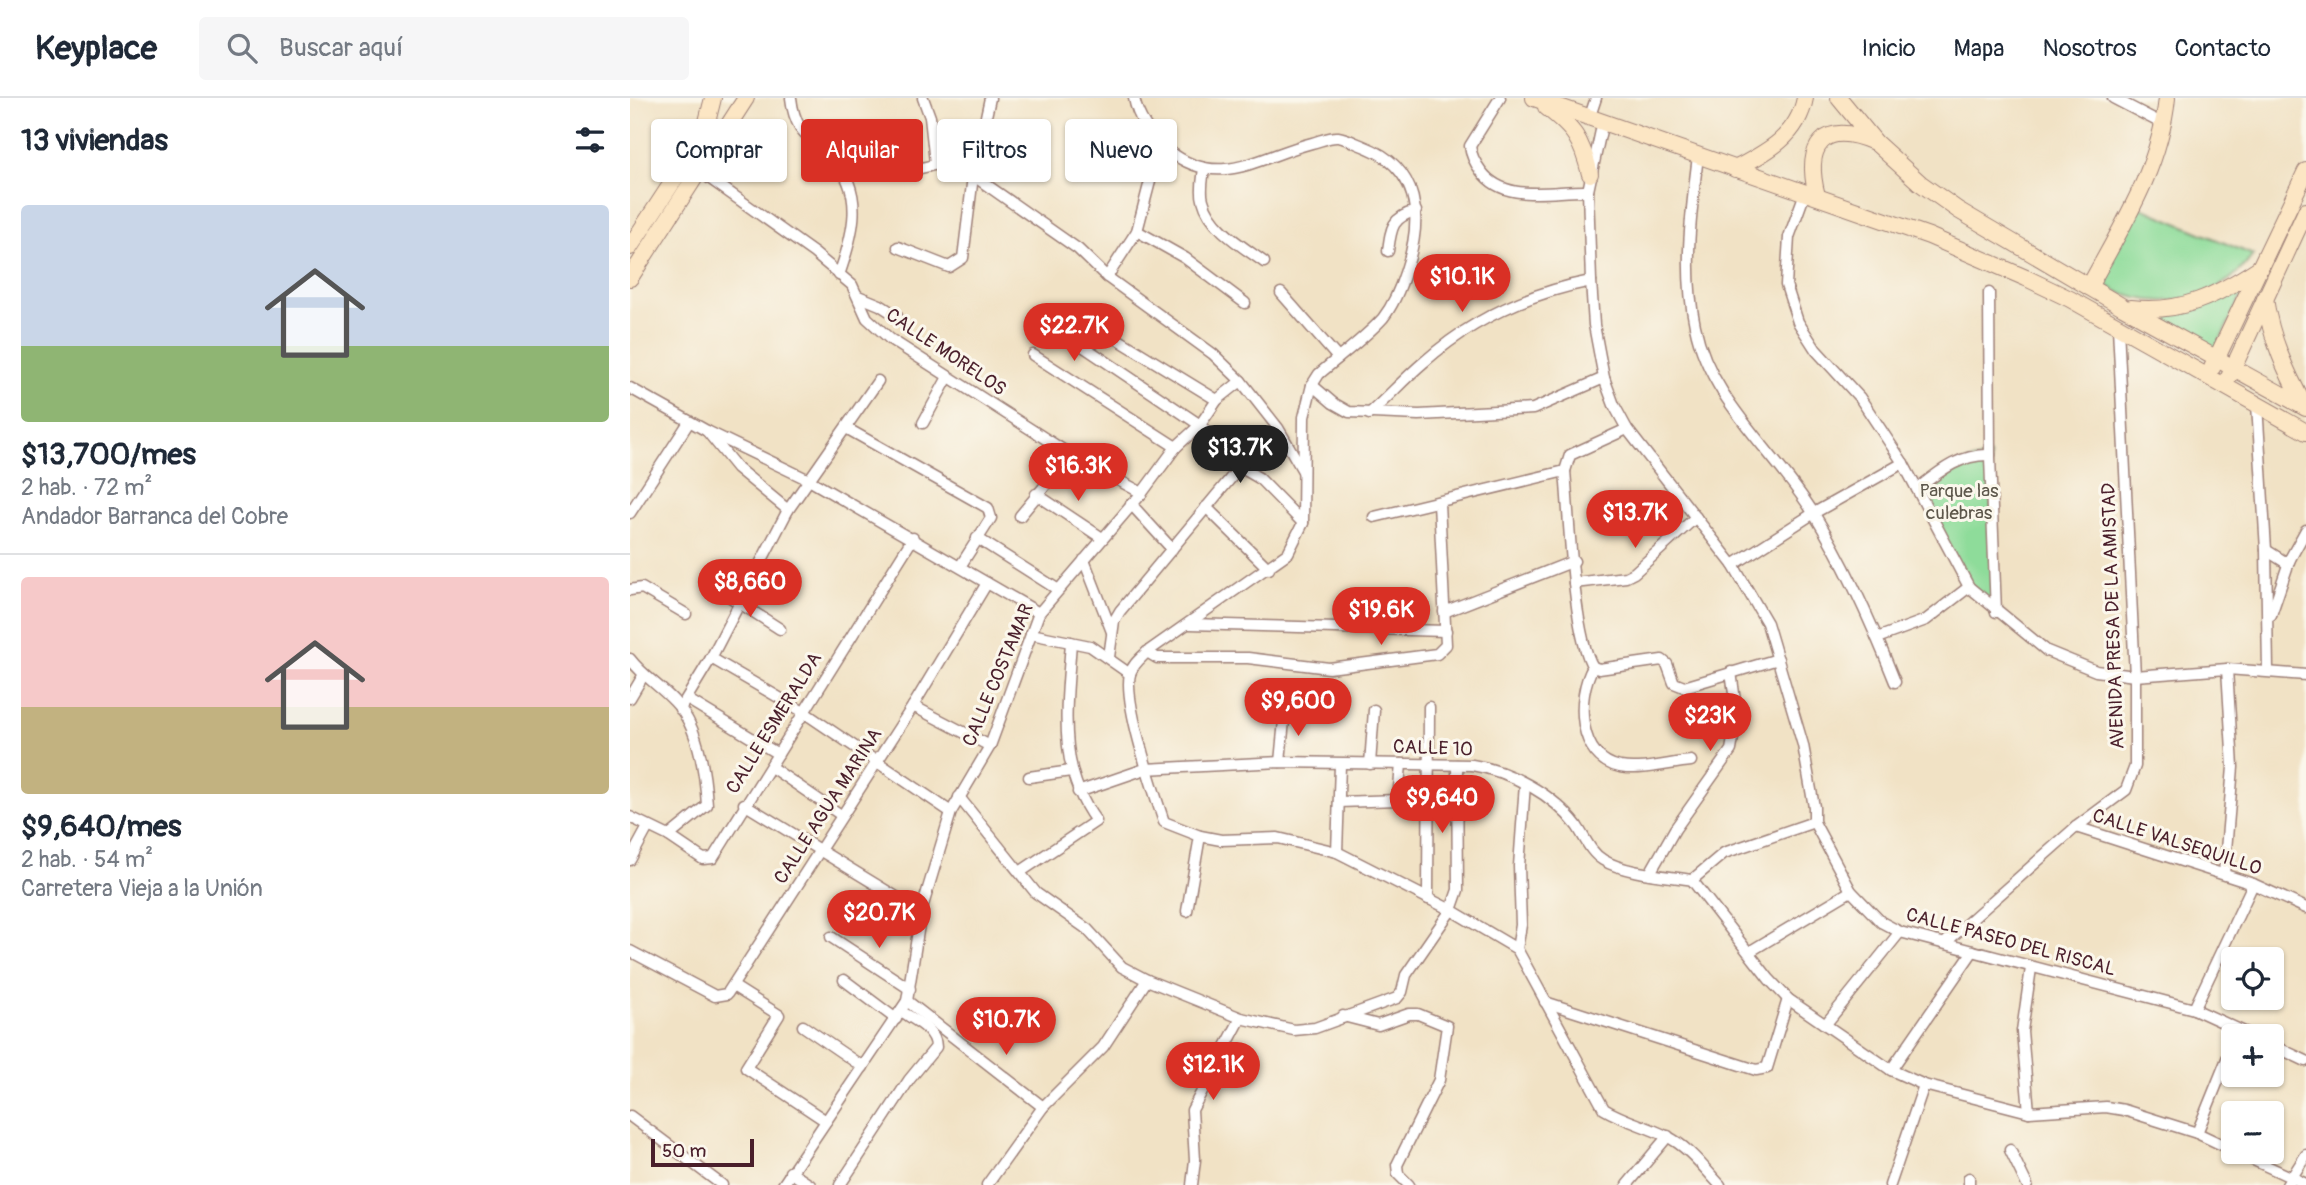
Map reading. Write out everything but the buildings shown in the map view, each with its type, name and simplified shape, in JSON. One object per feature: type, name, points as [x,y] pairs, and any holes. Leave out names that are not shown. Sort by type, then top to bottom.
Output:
[{"type":"main road","points":[[709,119],[715,98],[725,103],[743,102]]},
{"type":"main road","points":[[1535,98],[1929,236],[2026,278],[2306,432]]},
{"type":"main road","points":[[1535,98],[1571,126],[1583,146],[1590,174]]},
{"type":"main road","points":[[1735,169],[1764,154],[1794,129],[1805,98]]},
{"type":"main road","points":[[1839,98],[1877,143],[1920,183],[1958,210],[2123,307],[2305,407]]},
{"type":"main road","points":[[2089,287],[2139,195],[2165,125],[2167,98]]},
{"type":"main road","points":[[730,119],[743,102]]},
{"type":"main road","points":[[1811,194],[1812,156],[1820,144],[1834,134],[1851,132],[1877,143]]},
{"type":"main road","points":[[2208,376],[2306,172]]},
{"type":"main road","points":[[630,247],[682,182]]},
{"type":"main road","points":[[630,278],[685,182]]},
{"type":"main road","points":[[2225,386],[2306,211]]},
{"type":"main road","points":[[2123,307],[2155,311],[2191,305],[2222,292],[2261,266]]},
{"type":"main road","points":[[2265,299],[2270,329],[2280,359],[2305,407]]},
{"type":"street","points":[[791,98],[799,128],[833,159],[852,188],[854,228],[839,275]]},
{"type":"street","points":[[923,98],[930,117],[935,163],[923,167]]},
{"type":"street","points":[[985,119],[990,98]]},
{"type":"street","points":[[1134,98],[1140,119]]},
{"type":"street","points":[[1500,98],[1470,146],[1472,158],[1489,181],[1504,191],[1588,191]]},
{"type":"street","name":"CALLE PASEO DEL RISCAL","points":[[1596,98],[1597,119],[1588,191],[1594,325],[1604,378],[1627,429],[1733,565],[1767,623],[1803,744],[1814,822],[1851,891],[1881,922],[1900,932],[2194,1009],[2221,1024]]},
{"type":"street","points":[[2113,98],[2165,125]]},
{"type":"street","points":[[1130,674],[1147,652],[1269,569],[1288,553],[1303,523],[1304,418],[1312,385],[1384,317],[1399,290],[1413,251],[1418,226],[1409,183],[1394,164],[1373,150],[1337,136],[1300,146],[1262,162],[1222,171],[1183,162],[1177,157]]},
{"type":"street","points":[[1698,156],[1689,232],[1688,276],[1695,328],[1722,393],[1814,513],[1877,638],[1895,682]]},
{"type":"street","points":[[1204,167],[1202,198],[1206,209],[1224,232],[1264,262]]},
{"type":"street","name":"CALLE MORELOS","points":[[714,182],[839,275],[858,296],[875,328],[1063,450],[1142,493]]},
{"type":"street","points":[[898,247],[950,267],[959,264],[963,258],[972,182]]},
{"type":"street","points":[[982,182],[1078,249],[1107,277],[1213,354],[1241,382],[1278,428],[1304,474]]},
{"type":"street","points":[[1107,277],[1137,231],[1150,182]]},
{"type":"street","points":[[1811,194],[1789,237],[1786,285],[1798,322],[1816,350],[1860,398],[1903,463],[1969,587],[1996,612],[2047,651],[2096,671],[2135,676],[2227,669],[2268,670],[2306,676]]},
{"type":"street","points":[[1388,251],[1394,221],[1401,215],[1416,211]]},
{"type":"street","points":[[1137,231],[1185,258],[1245,303]]},
{"type":"street","points":[[1369,414],[1424,362],[1478,322],[1533,296],[1591,281]]},
{"type":"street","points":[[1281,293],[1338,358]]},
{"type":"street","points":[[1989,293],[1990,455],[1996,612]]},
{"type":"street","points":[[858,296],[880,304],[897,316]]},
{"type":"street","name":"AVENIDA PRESA DE LA AMISTAD","points":[[1945,943],[2076,827],[2126,790],[2136,766],[2135,676],[2119,327]]},
{"type":"street","points":[[1101,329],[1217,400]]},
{"type":"street","points":[[1059,330],[1200,425],[1240,467],[1259,478],[1303,523]]},
{"type":"street","points":[[1033,355],[1176,447]]},
{"type":"street","points":[[923,423],[948,377]]},
{"type":"street","points":[[1312,385],[1341,408],[1369,414],[1419,415],[1533,409],[1604,378]]},
{"type":"street","points":[[630,817],[669,836],[707,805],[702,760],[683,704],[711,658],[788,510],[878,381]]},
{"type":"street","name":"CALLE COSTAMAR","points":[[783,1185],[901,1011],[910,989],[921,912],[951,813],[990,746],[1039,613],[1142,493],[1176,447],[1200,425],[1217,400],[1241,382]]},
{"type":"street","points":[[630,388],[688,422],[809,480],[913,537],[1039,613]]},
{"type":"street","points":[[2257,404],[2266,550],[2268,670]]},
{"type":"street","points":[[630,513],[688,422]]},
{"type":"street","points":[[846,428],[988,508],[991,518],[961,565]]},
{"type":"street","points":[[1627,429],[1570,456],[1565,471],[1574,583],[1585,645],[1593,667],[1581,701],[1581,718],[1600,756],[1617,766],[1691,761]]},
{"type":"street","points":[[707,431],[737,468],[788,510]]},
{"type":"street","points":[[1020,516],[1058,467],[1063,450]]},
{"type":"street","points":[[1917,489],[1942,469],[1968,456],[1990,455]]},
{"type":"street","points":[[1733,565],[1814,513],[1903,463]]},
{"type":"street","points":[[1109,657],[1119,611],[1240,467]]},
{"type":"street","points":[[1374,517],[1565,471]]},
{"type":"street","points":[[1036,494],[1102,538]]},
{"type":"street","points":[[1147,652],[1157,658],[1248,658],[1329,668],[1437,654],[1444,650],[1446,631],[1439,503]]},
{"type":"street","points":[[1131,504],[1172,549]]},
{"type":"street","points":[[1206,507],[1269,569]]},
{"type":"street","points":[[1574,583],[1626,577],[1634,573],[1696,517]]},
{"type":"street","points":[[2268,625],[2290,559],[2306,530]]},
{"type":"street","name":"CALLE ESMERALDA","points":[[669,836],[703,859],[713,858],[744,804],[771,766],[802,710],[913,537]]},
{"type":"street","points":[[977,538],[1057,589]]},
{"type":"street","points":[[2266,550],[2285,562],[2290,559]]},
{"type":"street","points":[[1084,560],[1113,633]]},
{"type":"street","points":[[1444,612],[1574,561]]},
{"type":"street","name":"CALLE AGUA MARINA","points":[[733,986],[913,706],[986,583]]},
{"type":"street","points":[[710,584],[780,629]]},
{"type":"street","points":[[1877,638],[1926,620],[1969,587]]},
{"type":"street","points":[[630,590],[642,588],[686,614]]},
{"type":"street","points":[[1187,624],[1277,624],[1446,631]]},
{"type":"street","points":[[1031,634],[1090,646],[1130,674],[1145,769],[1164,822],[1200,836],[1221,840],[1278,838],[1337,852],[1451,910],[1517,950],[1604,1109],[1619,1118],[1668,1136],[1692,1155],[1720,1185]]},
{"type":"street","points":[[1020,873],[1096,821],[1078,792],[1071,771],[1066,727],[1071,642]]},
{"type":"street","points":[[711,658],[802,710],[951,813]]},
{"type":"street","points":[[630,659],[643,676],[675,701],[778,754]]},
{"type":"street","points":[[1593,667],[1599,669],[1662,660],[1667,664],[1674,682],[1684,687],[1779,659]]},
{"type":"street","points":[[2224,874],[2233,767],[2227,669]]},
{"type":"street","points":[[1650,873],[1675,829],[1731,750],[1737,715],[1731,672]]},
{"type":"street","points":[[630,698],[643,676]]},
{"type":"street","points":[[913,706],[990,746]]},
{"type":"street","points":[[1427,899],[1426,766],[1429,707]]},
{"type":"street","points":[[1280,762],[1285,710]]},
{"type":"street","points":[[1370,764],[1374,710]]},
{"type":"street","name":"CALLE 10","points":[[1078,792],[1145,769],[1280,762],[1491,768],[1525,783],[1575,824],[1592,852],[1604,861],[1692,880]]},
{"type":"street","points":[[1339,802],[1398,800],[1401,764]]},
{"type":"street","points":[[1337,852],[1340,765]]},
{"type":"street","points":[[959,797],[1037,893],[1095,936],[1122,967],[1147,980],[1241,1018],[1263,1025],[1302,1031],[1397,998],[1402,992],[1406,975],[1451,910],[1458,890],[1457,765]]},
{"type":"street","points":[[771,766],[841,815]]},
{"type":"street","points":[[1029,777],[1071,771]]},
{"type":"street","points":[[1517,950],[1521,925],[1519,866],[1525,783]]},
{"type":"street","points":[[744,804],[921,912]]},
{"type":"street","points":[[1814,822],[1724,853],[1692,880],[1788,999],[1891,1070],[1924,1085],[2029,1112],[2106,1107],[2197,1133],[2221,1145]]},
{"type":"street","points":[[630,860],[648,827]]},
{"type":"street","name":"CALLE VALSEQUILLO","points":[[2076,827],[2224,874],[2306,908]]},
{"type":"street","points":[[1188,911],[1200,836]]},
{"type":"street","points":[[2194,1009],[2252,884]]},
{"type":"street","points":[[1749,952],[1851,891]]},
{"type":"street","points":[[1825,1025],[1900,932]]},
{"type":"street","points":[[831,937],[910,989]]},
{"type":"street","points":[[630,951],[715,996],[727,994],[733,986],[779,1015],[746,1068],[826,1121]]},
{"type":"street","points":[[1891,1070],[1973,951]]},
{"type":"street","points":[[2029,1112],[2021,1031],[2031,968]]},
{"type":"street","points":[[844,980],[901,1011],[949,1031],[1043,1107]]},
{"type":"street","points":[[987,1185],[1043,1107],[1102,1047],[1147,980]]},
{"type":"street","points":[[1545,1002],[1756,1070],[1767,1068],[1788,999]]},
{"type":"street","points":[[840,1185],[909,1080],[936,1047],[936,1041],[929,1031],[901,1011]]},
{"type":"street","points":[[1342,1016],[1378,1025],[1409,1014],[1418,1014],[1447,1026],[1439,1080],[1397,1165],[1398,1174],[1409,1185]]},
{"type":"street","points":[[1192,1185],[1195,1160],[1192,1110],[1241,1018]]},
{"type":"street","points":[[803,1026],[863,1067]]},
{"type":"street","points":[[2284,1051],[2306,1061]]},
{"type":"street","points":[[2197,1133],[2221,1074]]},
{"type":"street","points":[[1890,1185],[1924,1085]]},
{"type":"street","points":[[630,1116],[722,1185]]},
{"type":"street","points":[[1627,1185],[1668,1136]]},
{"type":"street","points":[[2010,1150],[2027,1185]]},
{"type":"street","points":[[2289,1181],[2306,1155]]},
{"type":"street","points":[[2258,1164],[2289,1181],[2306,1184]]},
{"type":"street","points":[[790,1172],[810,1185]]},
{"type":"green space","points":[[2137,206],[2253,255],[2238,272],[2221,285],[2180,300],[2136,298],[2116,291],[2097,279]]},
{"type":"green space","points":[[2247,284],[2215,351],[2148,316],[2177,314],[2200,308]]},
{"type":"green space","name":"Parque las culebras","points":[[1990,455],[1994,610],[1969,587],[1917,489],[1942,469]]}]
